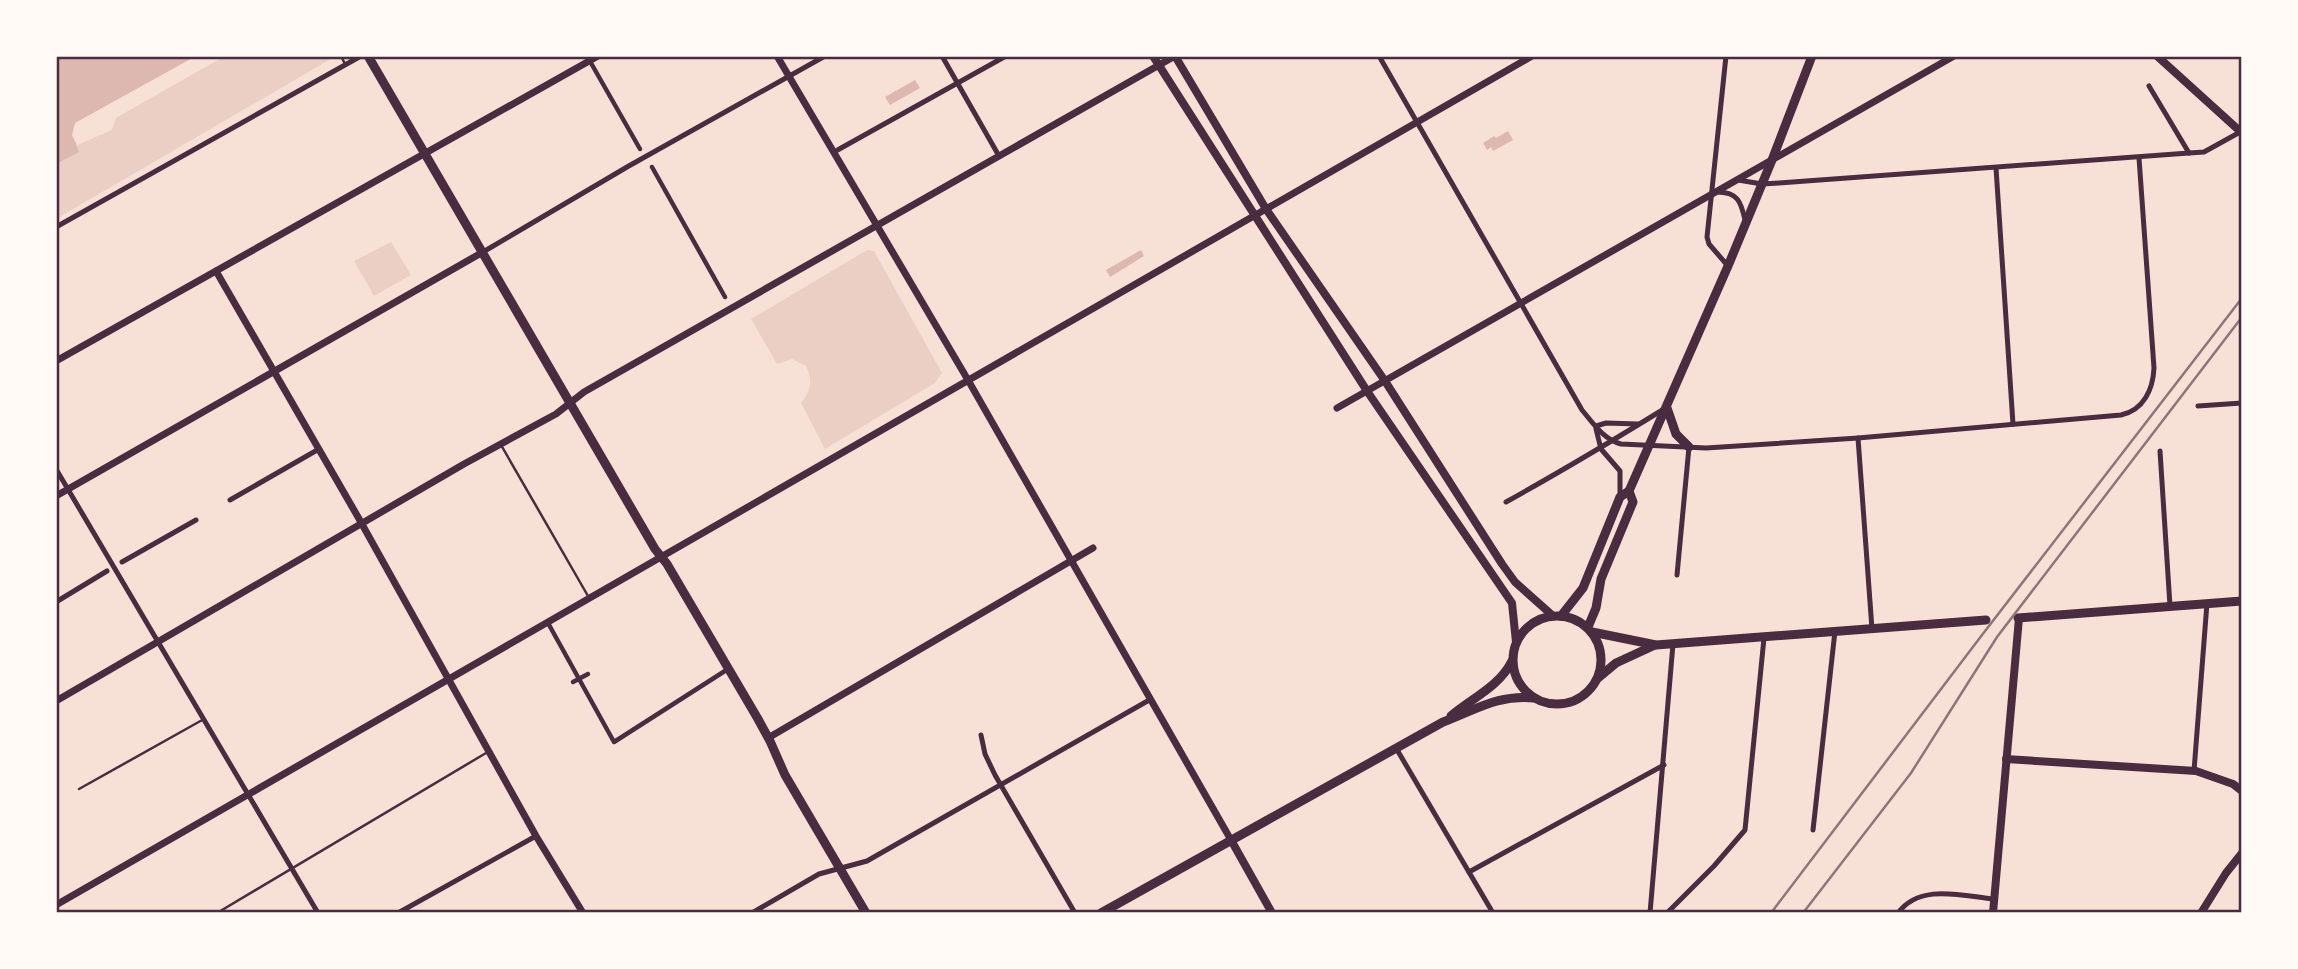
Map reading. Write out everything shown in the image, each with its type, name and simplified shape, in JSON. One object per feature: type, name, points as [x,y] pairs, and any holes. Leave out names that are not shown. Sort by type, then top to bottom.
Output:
[{"type":"main road","points":[[368,56],[660,557],[667,564],[866,913]]},
{"type":"main road","points":[[1153,56],[1367,391],[1511,603],[1516,642],[1513,659],[1518,682],[1534,698]]},
{"type":"main road","points":[[1175,56],[1265,209],[1385,381],[1515,582],[1556,616],[1577,621],[1590,630],[1656,645],[1986,620]]},
{"type":"main road","points":[[1516,642],[1523,631],[1533,623],[1556,616],[1583,588],[1625,494],[1650,446],[1728,267],[1812,56]]},
{"type":"main road","points":[[2157,56],[2242,132]]},
{"type":"main road","points":[[1667,408],[1676,434],[1689,447]]},
{"type":"main road","points":[[1597,679],[1601,656],[1590,630],[1601,579],[1633,502],[1625,494]]},
{"type":"main road","points":[[1993,913],[2018,618],[2242,600]]},
{"type":"main road","points":[[1101,913],[1443,722],[1494,700],[1534,698],[1554,705],[1575,701],[1616,663],[1656,645]]},
{"type":"main road","points":[[1443,722],[1471,699],[1497,683],[1513,659]]},
{"type":"main road","points":[[2006,759],[2194,771],[2233,784],[2242,791]]},
{"type":"main road","points":[[1231,840],[1272,913]]},
{"type":"main road","points":[[2201,913],[2242,853]]},
{"type":"street","points":[[56,227],[361,56]]},
{"type":"street","points":[[587,56],[640,149]]},
{"type":"street","points":[[56,361],[598,56]]},
{"type":"street","points":[[777,56],[968,380],[1231,840]]},
{"type":"street","points":[[56,496],[825,56]]},
{"type":"street","points":[[942,56],[999,156]]},
{"type":"street","points":[[834,152],[1006,56]]},
{"type":"street","points":[[56,701],[464,464],[556,414],[584,392],[1175,56]]},
{"type":"street","points":[[1379,56],[1582,410],[1611,441],[1689,447],[1858,438],[2124,414],[2137,409],[2153,385],[2154,368],[2139,158]]},
{"type":"street","points":[[56,905],[1532,56]]},
{"type":"street","points":[[1726,56],[1709,244],[1728,267]]},
{"type":"street","points":[[1337,408],[1954,56]]},
{"type":"street","points":[[2149,86],[2189,153]]},
{"type":"street","points":[[1738,180],[1762,184],[2204,152],[2242,132]]},
{"type":"street","points":[[652,167],[725,297]]},
{"type":"street","points":[[1996,168],[2013,424]]},
{"type":"street","points":[[1715,194],[1731,193],[1738,198],[1746,223]]},
{"type":"street","points":[[216,271],[362,524],[536,836],[583,913]]},
{"type":"street","points":[[2198,406],[2242,403]]},
{"type":"street","points":[[1506,502],[1601,449],[1667,408]]},
{"type":"street","points":[[1596,426],[1606,423],[1639,424]]},
{"type":"street","points":[[1596,426],[1601,449],[1619,471],[1625,494]]},
{"type":"street","points":[[1858,438],[1872,629]]},
{"type":"street","points":[[1677,575],[1689,447]]},
{"type":"street","points":[[230,500],[319,449]]},
{"type":"street","points":[[2160,451],[2170,606]]},
{"type":"street","points":[[56,469],[318,913]]},
{"type":"street","points":[[122,562],[196,520]]},
{"type":"street","points":[[768,738],[1093,548]]},
{"type":"street","points":[[56,602],[107,571]]},
{"type":"street","points":[[2194,771],[2207,603]]},
{"type":"street","points":[[548,623],[614,742],[728,670]]},
{"type":"street","points":[[1813,830],[1835,631]]},
{"type":"street","points":[[1667,913],[1745,830],[1764,638]]},
{"type":"street","points":[[1650,913],[1673,645]]},
{"type":"street","points":[[573,682],[588,674]]},
{"type":"street","points":[[752,913],[819,874],[867,861],[1151,699]]},
{"type":"street","points":[[981,734],[985,754],[1001,786],[1075,913]]},
{"type":"street","points":[[1396,748],[1491,912]]},
{"type":"street","points":[[1469,873],[1664,765]]},
{"type":"street","points":[[398,913],[536,836]]},
{"type":"street","points":[[1898,913],[1909,901],[1930,894],[1994,899]]},
{"type":"lane","points":[[341,56],[345,64]]},
{"type":"lane","points":[[501,445],[590,599]]},
{"type":"lane","points":[[107,571],[122,562]]},
{"type":"lane","points":[[79,789],[205,719]]},
{"type":"lane","points":[[217,913],[489,752]]},
{"type":"shaded area","points":[[56,56],[225,56],[116,118],[112,130],[76,145],[79,152],[56,164]]},
{"type":"shaded area","points":[[225,56],[336,56],[56,219],[56,148],[75,146],[112,130],[116,118]]},
{"type":"shaded area","points":[[915,80],[920,88],[890,105],[885,97]]},
{"type":"shaded area","points":[[1508,131],[1513,140],[1493,151],[1491,147],[1487,150],[1483,143]]},
{"type":"shaded area","points":[[391,242],[411,275],[374,296],[354,261]]},
{"type":"shaded area","points":[[867,250],[874,251],[942,373],[935,383],[825,449],[801,403],[810,385],[806,366],[792,359],[777,364],[751,319]]},
{"type":"shaded area","points":[[1141,250],[1144,256],[1110,277],[1106,270]]},
{"type":"pier","points":[[196,56],[225,56],[116,118],[112,130],[77,145],[72,135],[75,123]]},
{"type":"railway","points":[[1771,913],[2242,298]]},
{"type":"railway","points":[[1803,913],[1911,773],[1997,637],[2242,317]]}]
